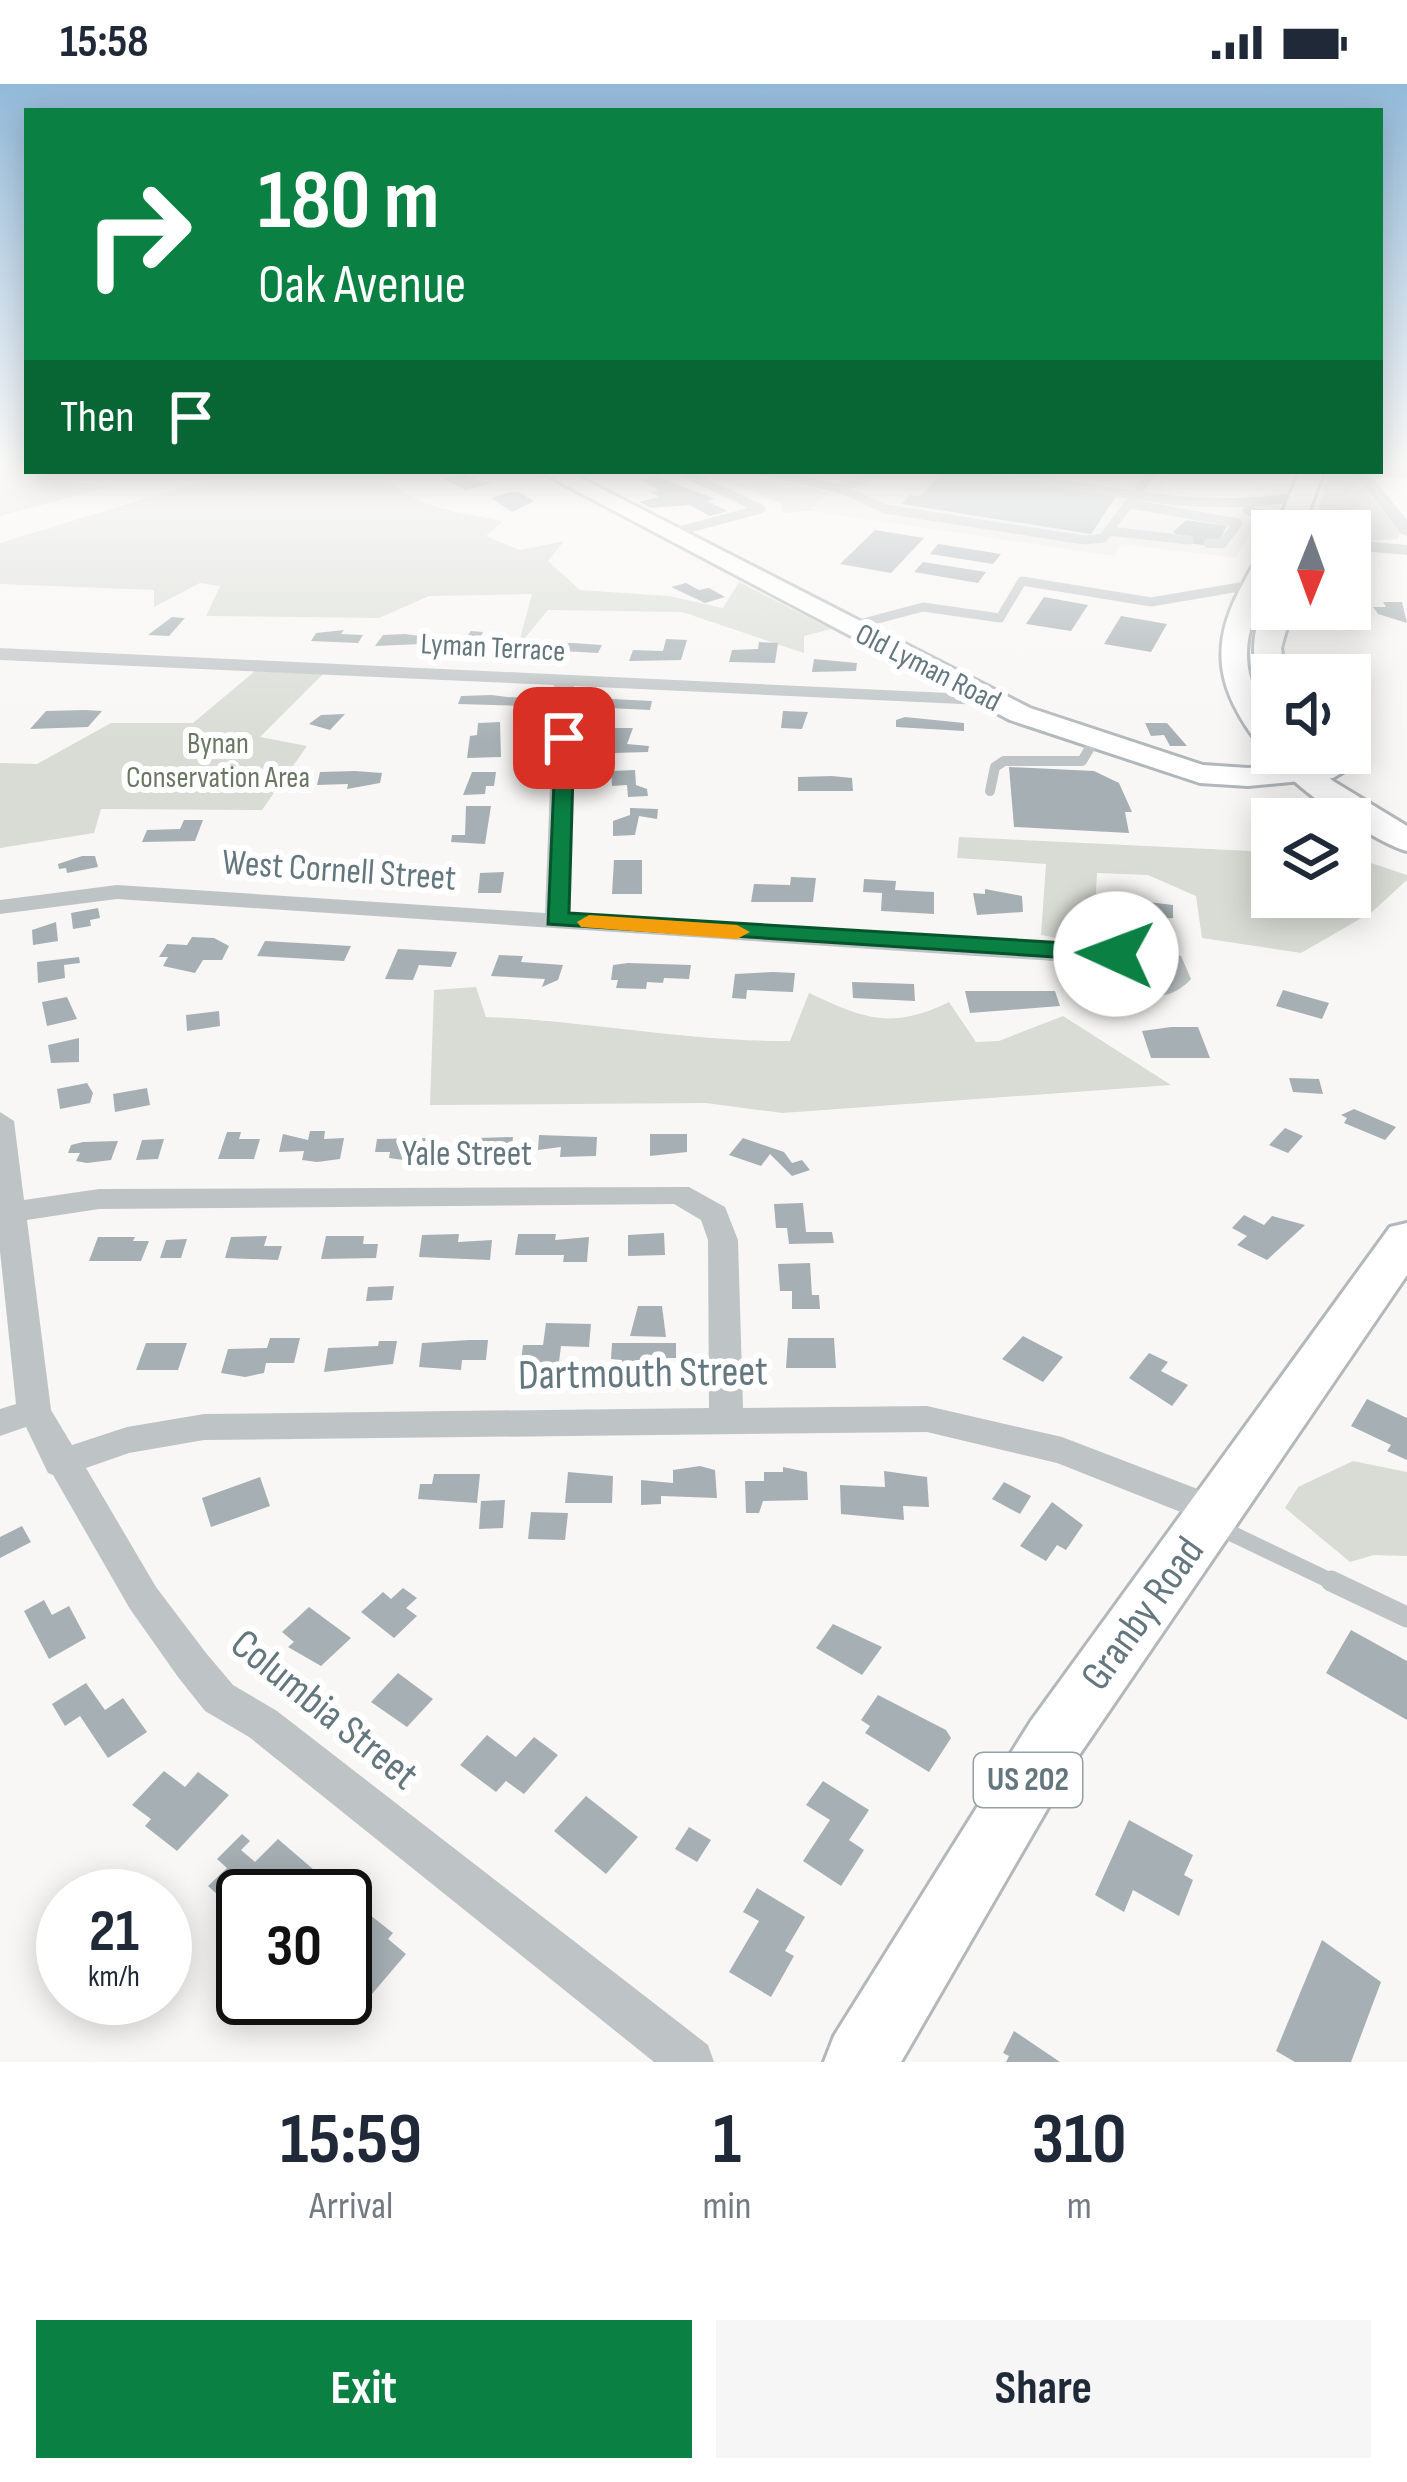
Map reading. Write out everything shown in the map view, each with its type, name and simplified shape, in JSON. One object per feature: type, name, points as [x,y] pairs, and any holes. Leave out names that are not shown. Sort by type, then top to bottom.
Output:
[{"type":"main road","name":"Old Lyman Road","points":[[719,558],[983,699],[1094,741],[1213,776],[1251,770]]},
{"type":"main road","points":[[1251,600],[1231,642],[1230,665],[1240,702],[1251,715]]},
{"type":"main road","points":[[1324,774],[1407,841]]},
{"type":"main road","points":[[1330,774],[1407,819]]},
{"type":"main road","name":"Granby Road","points":[[860,2062],[1053,1742],[1407,1239]]},
{"type":"street","name":"Lyman Terrace","points":[[0,654],[983,699]]},
{"type":"street","points":[[557,919],[564,682]]},
{"type":"street","name":"West Cornell Street","points":[[0,907],[117,892],[1112,957]]},
{"type":"street","name":"Columbia Street","points":[[0,1121],[12,1212],[17,1417],[60,1462],[143,1598],[219,1698],[263,1724],[691,2062]]},
{"type":"street","name":"Yale Street","points":[[12,1212],[99,1199],[679,1194],[714,1214],[723,1240],[726,1417]]},
{"type":"street","name":"Dartmouth Street","points":[[60,1462],[127,1440],[204,1426],[894,1417],[972,1426],[1062,1451],[1212,1517]]},
{"type":"lane","points":[[848,627],[903,606],[932,603],[1000,618],[1022,581],[1151,602],[1251,575]]},
{"type":"lane","points":[[990,791],[995,767],[1004,761],[1082,761],[1094,741]]},
{"type":"lane","points":[[1212,1517],[1407,1617]]},
{"type":"green space","points":[[0,558],[550,558],[580,590],[669,596],[723,608],[739,582],[831,629],[804,636],[804,653],[682,612],[548,610],[518,646],[532,594],[429,596],[379,618],[206,616],[220,586],[200,583],[154,607],[154,590],[0,584]]},
{"type":"green space","name":"Bynan Conservation Area","points":[[255,671],[323,674],[260,737],[307,746],[262,810],[101,809],[94,833],[0,848],[0,763],[37,764],[111,723],[193,723]]},
{"type":"green space","points":[[959,837],[1251,851],[1251,918],[1362,918],[1301,953],[1202,938],[1196,896],[1148,875],[1097,873],[1094,926],[1072,941],[1041,935],[1046,864],[957,858]]},
{"type":"green space","points":[[1371,863],[1407,875],[1407,880],[1372,912]]},
{"type":"green space","points":[[476,987],[486,1017],[751,1040],[790,1041],[809,993],[878,1018],[911,1016],[949,1002],[976,1042],[999,1041],[1063,1016],[1171,1085],[782,1113],[706,1103],[430,1105],[434,990]]},
{"type":"green space","points":[[1353,1461],[1407,1472],[1407,1556],[1374,1555],[1350,1562],[1285,1508],[1298,1487]]},
{"type":"building","points":[[846,558],[905,558],[891,573],[840,564]]},
{"type":"building","points":[[957,558],[998,558],[993,564]]},
{"type":"building","points":[[923,562],[986,572],[978,583],[914,572]]},
{"type":"building","points":[[686,583],[725,597],[705,603],[671,587]]},
{"type":"building","points":[[1044,597],[1088,605],[1071,631],[1026,624]]},
{"type":"building","points":[[1383,602],[1402,602],[1407,623],[1378,614],[1373,607],[1386,607]]},
{"type":"building","points":[[1121,616],[1167,624],[1151,652],[1104,644]]},
{"type":"building","points":[[172,617],[185,618],[169,636],[148,635]]},
{"type":"building","points":[[344,630],[341,634],[363,635],[358,643],[311,641],[316,633]]},
{"type":"building","points":[[471,631],[483,632],[480,638],[506,641],[502,649],[456,648]]},
{"type":"building","points":[[383,635],[427,637],[422,644],[375,646]]},
{"type":"building","points":[[666,639],[687,640],[681,660],[629,661],[633,650],[663,651]]},
{"type":"building","points":[[759,642],[778,643],[775,663],[729,662],[732,650],[758,649]]},
{"type":"building","points":[[548,643],[602,645],[598,653],[544,650]]},
{"type":"building","points":[[814,659],[857,663],[856,671],[812,672]]},
{"type":"building","points":[[461,696],[529,698],[526,706],[458,704]]},
{"type":"building","points":[[612,699],[652,701],[650,710],[609,708]]},
{"type":"building","points":[[46,711],[102,711],[88,727],[30,729]]},
{"type":"building","points":[[783,711],[808,712],[802,729],[781,728]]},
{"type":"building","points":[[345,714],[330,730],[309,724],[321,715]]},
{"type":"building","points":[[896,720],[964,723],[964,731],[896,727]]},
{"type":"building","points":[[500,722],[501,757],[467,758],[470,736],[477,735],[478,723]]},
{"type":"building","points":[[1145,723],[1167,723],[1187,746],[1170,746],[1164,735],[1151,736]]},
{"type":"building","points":[[613,728],[633,728],[627,744],[649,746],[648,752],[613,753]]},
{"type":"building","points":[[1009,767],[1094,771],[1119,783],[1132,812],[1125,812],[1129,833],[1014,827]]},
{"type":"building","points":[[635,770],[636,785],[647,789],[648,796],[628,797],[627,785],[612,786],[611,771]]},
{"type":"building","points":[[320,772],[382,773],[380,783],[347,789],[348,784],[317,785]]},
{"type":"building","points":[[472,772],[496,772],[494,786],[486,786],[485,794],[463,795]]},
{"type":"building","points":[[798,777],[852,778],[853,791],[798,791]]},
{"type":"building","points":[[466,806],[491,806],[485,844],[451,842],[452,835],[465,835]]},
{"type":"building","points":[[630,808],[658,809],[657,819],[639,816],[635,835],[613,836],[613,821],[630,815]]},
{"type":"building","points":[[184,820],[203,820],[195,841],[142,842],[147,830],[180,829]]},
{"type":"building","points":[[95,856],[98,867],[67,873],[66,868],[59,869],[58,864]]},
{"type":"building","points":[[276,860],[275,876],[224,873],[225,863]]},
{"type":"building","points":[[614,860],[642,860],[642,894],[612,894]]},
{"type":"building","points":[[328,863],[359,865],[351,879],[313,874]]},
{"type":"building","points":[[504,872],[501,893],[478,893],[480,873]]},
{"type":"building","points":[[791,877],[816,878],[813,902],[751,902],[754,884],[790,885]]},
{"type":"building","points":[[864,879],[896,881],[895,890],[934,892],[934,914],[881,911],[882,893],[863,892]]},
{"type":"building","points":[[985,889],[1022,896],[1023,912],[977,915],[973,893],[985,894]]},
{"type":"building","points":[[1114,898],[1173,905],[1173,918],[1116,921]]},
{"type":"building","points":[[98,908],[100,918],[90,920],[91,926],[73,929],[71,913]]},
{"type":"building","points":[[56,922],[58,941],[33,945],[32,930]]},
{"type":"building","points":[[192,937],[214,938],[229,946],[222,960],[203,960],[195,973],[163,966],[168,957],[159,957],[167,944],[187,945]]},
{"type":"building","points":[[265,941],[351,946],[344,961],[257,956]]},
{"type":"building","points":[[398,949],[457,952],[451,967],[419,965],[413,980],[385,979]]},
{"type":"building","points":[[499,955],[563,965],[558,980],[542,987],[545,979],[491,976]]},
{"type":"building","points":[[79,957],[80,963],[64,965],[65,978],[38,983],[37,962]]},
{"type":"building","points":[[613,965],[691,965],[689,979],[664,978],[663,983],[647,982],[646,989],[616,988],[618,980],[611,980]]},
{"type":"building","points":[[795,973],[793,992],[747,990],[746,999],[732,998],[735,974]]},
{"type":"building","points":[[852,982],[914,984],[915,1001],[853,998]]},
{"type":"building","points":[[1283,990],[1329,1003],[1322,1019],[1276,1006]]},
{"type":"building","points":[[965,991],[1055,991],[1060,1006],[970,1013]]},
{"type":"building","points":[[67,997],[77,1019],[47,1026],[42,1002]]},
{"type":"building","points":[[219,1011],[220,1026],[187,1031],[186,1015]]},
{"type":"building","points":[[1198,1027],[1210,1058],[1151,1058],[1142,1031]]},
{"type":"building","points":[[79,1038],[79,1062],[51,1063],[48,1045]]},
{"type":"building","points":[[1289,1078],[1319,1079],[1323,1094],[1293,1092]]},
{"type":"building","points":[[87,1083],[93,1093],[90,1103],[60,1109],[57,1089]]},
{"type":"building","points":[[147,1088],[150,1105],[115,1112],[113,1094]]},
{"type":"building","points":[[1354,1109],[1396,1127],[1385,1140],[1344,1123],[1347,1118],[1341,1115]]},
{"type":"building","points":[[1285,1128],[1303,1136],[1288,1153],[1269,1145]]},
{"type":"building","points":[[310,1131],[325,1131],[324,1139],[344,1138],[340,1159],[317,1162],[302,1160],[304,1151],[279,1152],[283,1134],[308,1140]]},
{"type":"building","points":[[227,1132],[241,1132],[239,1139],[260,1139],[254,1159],[218,1159]]},
{"type":"building","points":[[650,1134],[687,1134],[687,1152],[650,1156]]},
{"type":"building","points":[[539,1135],[597,1137],[596,1156],[560,1157],[561,1147],[538,1150]]},
{"type":"building","points":[[513,1137],[511,1157],[476,1157],[478,1138]]},
{"type":"building","points":[[428,1138],[424,1158],[403,1160],[389,1158],[390,1152],[375,1152],[377,1139]]},
{"type":"building","points":[[743,1138],[784,1152],[792,1163],[802,1160],[810,1170],[792,1176],[770,1154],[761,1166],[729,1155]]},
{"type":"building","points":[[164,1139],[158,1159],[136,1160],[142,1140]]},
{"type":"building","points":[[118,1141],[111,1160],[87,1163],[76,1161],[80,1153],[68,1153],[71,1145],[83,1142]]},
{"type":"building","points":[[803,1203],[806,1232],[832,1232],[834,1243],[789,1244],[787,1228],[776,1228],[774,1204]]},
{"type":"building","points":[[1244,1215],[1264,1225],[1272,1216],[1305,1225],[1267,1260],[1237,1245],[1247,1236],[1232,1228]]},
{"type":"building","points":[[664,1233],[665,1255],[628,1256],[628,1235]]},
{"type":"building","points":[[459,1234],[458,1242],[492,1240],[490,1260],[419,1257],[422,1235]]},
{"type":"building","points":[[518,1234],[556,1234],[555,1240],[589,1237],[587,1262],[563,1262],[564,1255],[515,1255]]},
{"type":"building","points":[[267,1236],[264,1246],[282,1246],[278,1260],[225,1258],[231,1237]]},
{"type":"building","points":[[326,1236],[364,1236],[363,1244],[378,1244],[376,1258],[321,1259]]},
{"type":"building","points":[[98,1237],[149,1241],[141,1261],[89,1261]]},
{"type":"building","points":[[187,1239],[181,1258],[160,1258],[166,1240]]},
{"type":"building","points":[[810,1263],[812,1295],[819,1295],[820,1309],[792,1309],[792,1291],[780,1291],[778,1264]]},
{"type":"building","points":[[394,1286],[392,1300],[366,1301],[368,1287]]},
{"type":"building","points":[[638,1306],[662,1306],[666,1337],[630,1336]]},
{"type":"building","points":[[546,1323],[591,1324],[589,1347],[561,1346],[558,1370],[520,1369],[523,1345],[543,1345]]},
{"type":"building","points":[[1023,1336],[1063,1357],[1043,1382],[1002,1359]]},
{"type":"building","points":[[270,1338],[300,1338],[294,1363],[266,1363],[264,1373],[245,1377],[221,1373],[228,1349],[267,1348]]},
{"type":"building","points":[[788,1338],[834,1338],[836,1368],[786,1368]]},
{"type":"building","points":[[488,1340],[486,1360],[462,1360],[461,1370],[419,1367],[422,1343]]},
{"type":"building","points":[[379,1341],[397,1341],[393,1364],[324,1372],[328,1348],[378,1346]]},
{"type":"building","points":[[146,1343],[187,1343],[178,1370],[136,1370]]},
{"type":"building","points":[[612,1343],[676,1343],[676,1358],[665,1358],[664,1368],[648,1372],[622,1368],[622,1360],[611,1359]]},
{"type":"building","points":[[1149,1353],[1168,1362],[1161,1371],[1188,1385],[1172,1406],[1129,1378]]},
{"type":"building","points":[[1367,1399],[1407,1418],[1407,1460],[1387,1451],[1391,1445],[1351,1426]]},
{"type":"building","points":[[700,1466],[715,1470],[717,1498],[661,1496],[661,1504],[641,1505],[641,1480],[673,1483],[673,1470]]},
{"type":"building","points":[[783,1467],[807,1472],[808,1500],[763,1501],[759,1513],[746,1513],[745,1481],[764,1481],[764,1472],[783,1472]]},
{"type":"building","points":[[884,1471],[927,1477],[929,1507],[903,1506],[904,1520],[841,1514],[840,1485],[885,1487]]},
{"type":"building","points":[[568,1472],[613,1476],[612,1503],[565,1503]]},
{"type":"building","points":[[434,1474],[480,1474],[477,1503],[418,1499],[420,1484],[432,1484]]},
{"type":"building","points":[[260,1477],[270,1506],[211,1527],[202,1498]]},
{"type":"building","points":[[1004,1482],[1031,1496],[1020,1514],[992,1499]]},
{"type":"building","points":[[505,1500],[503,1528],[479,1529],[481,1501]]},
{"type":"building","points":[[1052,1502],[1083,1525],[1066,1550],[1057,1545],[1046,1561],[1020,1546]]},
{"type":"building","points":[[531,1512],[568,1513],[565,1540],[528,1539]]},
{"type":"building","points":[[22,1526],[31,1542],[0,1558],[0,1537]]},
{"type":"building","points":[[403,1588],[417,1598],[406,1608],[417,1616],[394,1638],[361,1612],[383,1592],[391,1599]]},
{"type":"building","points":[[44,1600],[52,1615],[69,1606],[86,1638],[49,1659],[24,1611]]},
{"type":"building","points":[[309,1607],[351,1638],[321,1666],[288,1647],[294,1642],[282,1632]]},
{"type":"building","points":[[833,1624],[882,1647],[862,1675],[816,1648]]},
{"type":"building","points":[[1351,1630],[1407,1661],[1407,1720],[1326,1673]]},
{"type":"building","points":[[398,1673],[433,1699],[407,1727],[371,1702]]},
{"type":"building","points":[[86,1683],[105,1710],[123,1698],[147,1732],[108,1758],[80,1716],[65,1726],[52,1704]]},
{"type":"building","points":[[878,1695],[946,1730],[951,1738],[929,1772],[865,1733],[870,1726],[861,1720]]},
{"type":"building","points":[[487,1735],[516,1757],[534,1737],[558,1755],[524,1794],[506,1781],[496,1792],[460,1765]]},
{"type":"building","points":[[164,1771],[185,1787],[198,1772],[229,1795],[177,1851],[145,1826],[151,1819],[132,1805]]},
{"type":"building","points":[[823,1781],[869,1810],[849,1840],[864,1850],[841,1886],[803,1861],[830,1820],[806,1805]]},
{"type":"building","points":[[586,1796],[638,1837],[606,1874],[554,1831]]},
{"type":"building","points":[[1129,1820],[1193,1855],[1184,1875],[1193,1880],[1179,1916],[1133,1890],[1124,1912],[1095,1895]]},
{"type":"building","points":[[689,1827],[711,1840],[697,1862],[675,1849]]},
{"type":"building","points":[[242,1834],[250,1841],[241,1850],[255,1862],[278,1839],[313,1869],[226,1869],[217,1859]]},
{"type":"building","points":[[757,1888],[805,1917],[785,1951],[794,1956],[771,1997],[729,1972],[759,1921],[743,1912]]},
{"type":"building","points":[[372,1917],[393,1933],[388,1939],[406,1954],[372,1994]]},
{"type":"building","points":[[1322,1940],[1381,1982],[1351,2062],[1295,2062],[1276,2051]]},
{"type":"building","points":[[1014,2031],[1060,2062],[1006,2062],[1009,2056],[1003,2053]]},
{"type":"slow traffic","points":[[589,922],[737,932]]},
{"type":"route","points":[[564,738],[557,919],[1116,954]]}]
